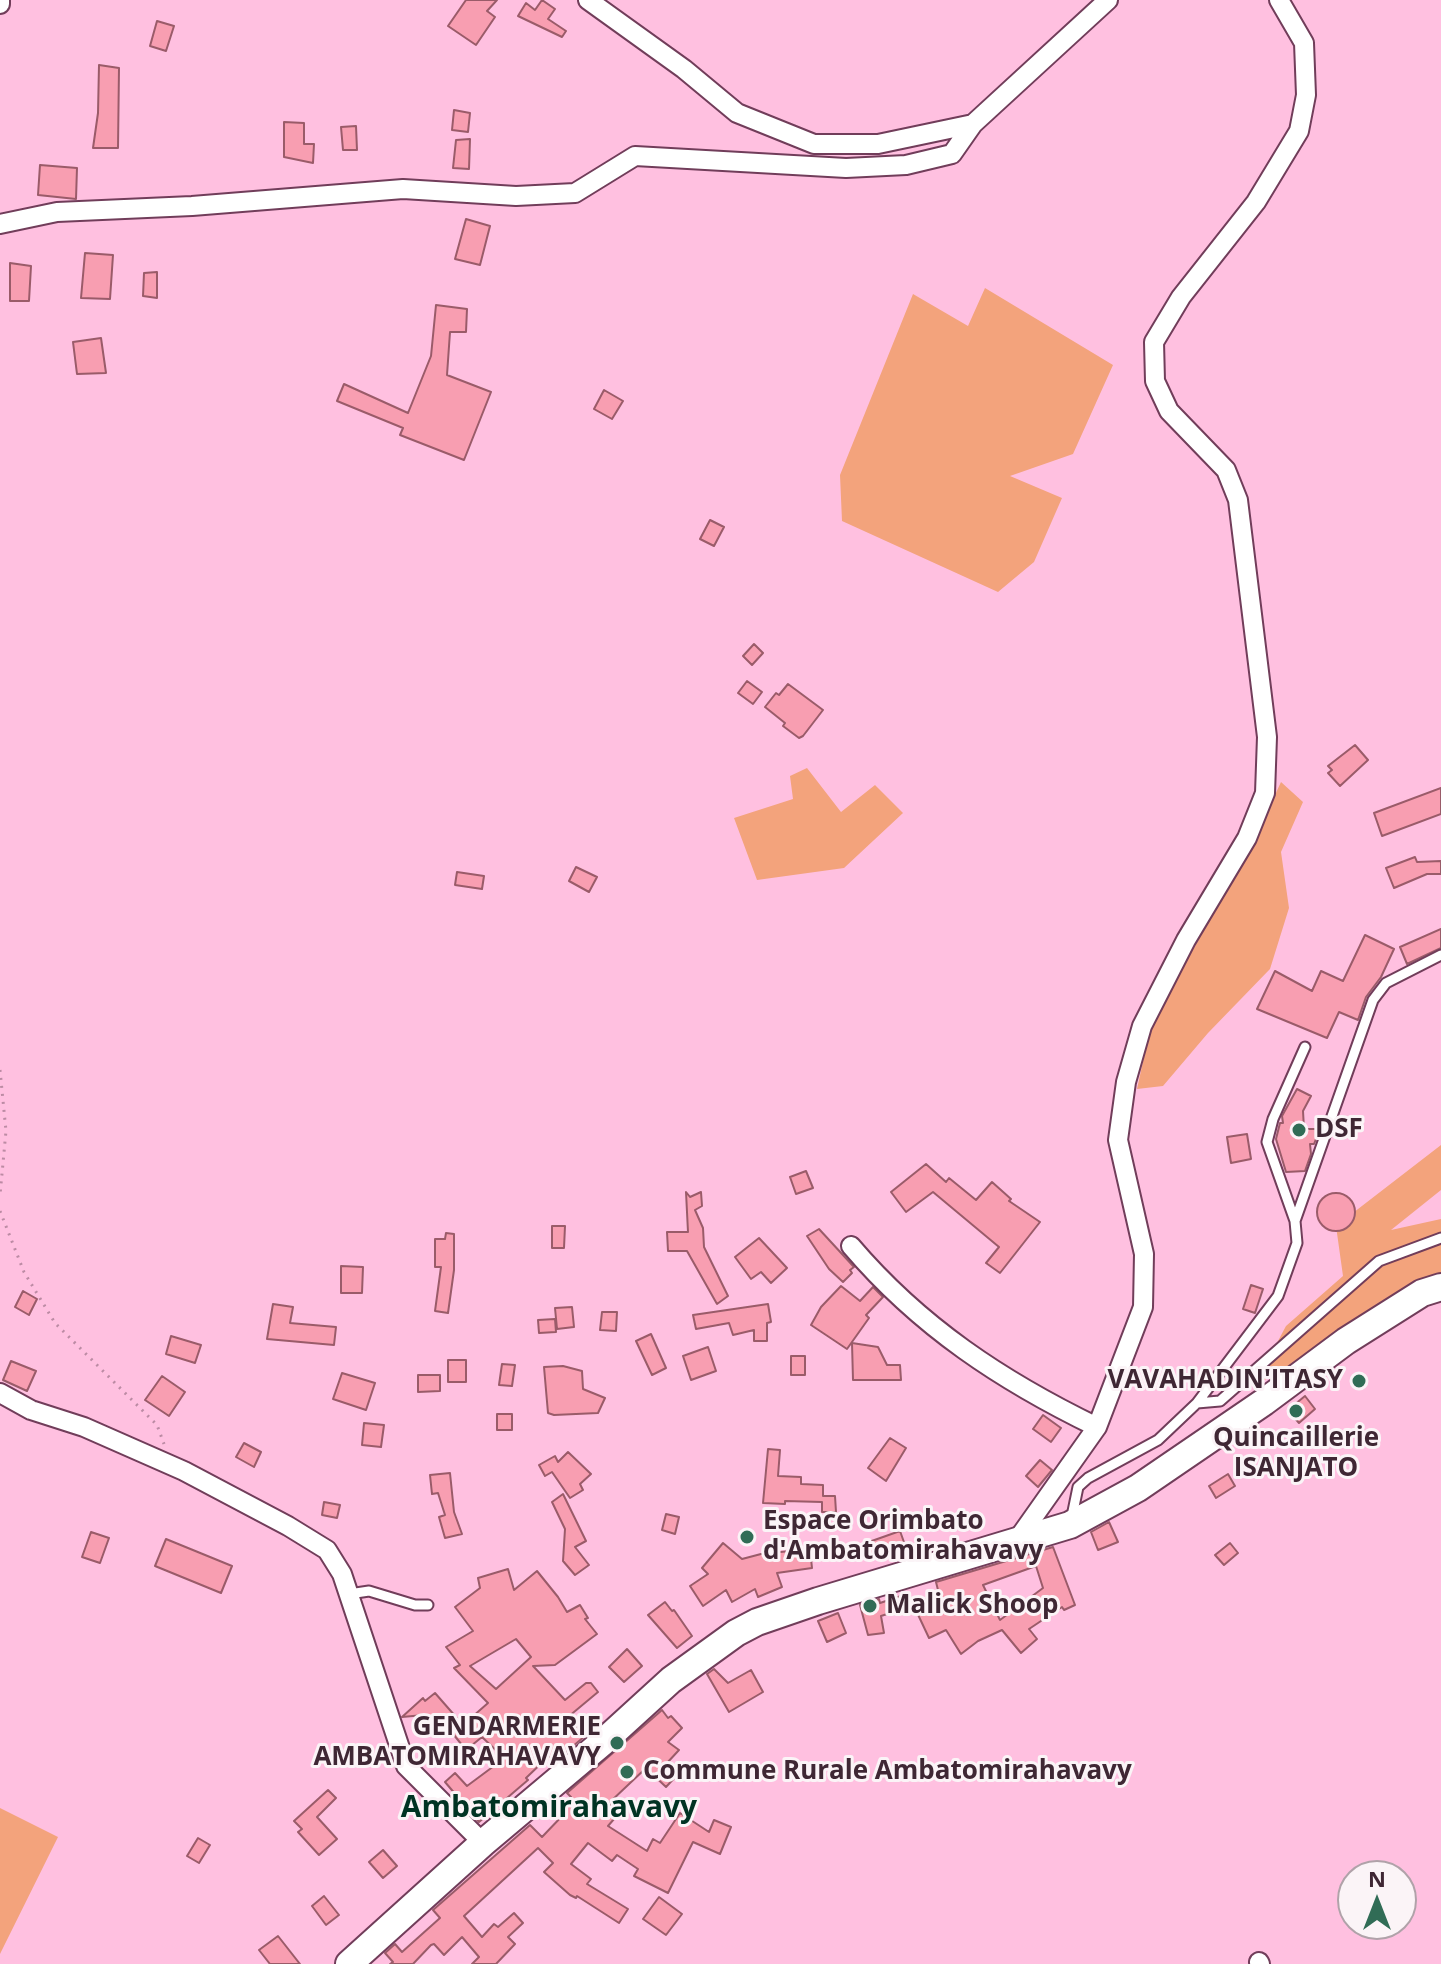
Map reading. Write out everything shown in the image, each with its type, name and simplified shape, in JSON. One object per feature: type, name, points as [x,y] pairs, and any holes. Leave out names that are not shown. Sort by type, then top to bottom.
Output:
[{"type":"main road","points":[[349,1964],[671,1680],[736,1633],[757,1622],[818,1601],[1070,1525],[1138,1488],[1264,1402],[1346,1341],[1422,1293],[1441,1287]]},
{"type":"street","points":[[588,0],[684,69],[737,113],[814,144],[878,144],[973,124]]},
{"type":"street","points":[[0,224],[57,212],[192,206],[403,189],[516,196],[575,193],[635,156],[846,168],[906,165],[952,154],[973,124],[1108,0]]},
{"type":"street","points":[[1015,1543],[1097,1427],[1143,1307],[1144,1254],[1118,1140],[1126,1082],[1142,1026],[1186,940],[1247,838],[1265,793],[1267,737],[1238,500],[1226,470],[1169,411],[1155,381],[1154,342],[1181,297],[1256,202],[1299,131],[1306,95],[1304,43],[1279,0]]},
{"type":"street","points":[[851,1246],[872,1270],[945,1338],[1033,1396],[1097,1427]]},
{"type":"street","points":[[0,1393],[31,1410],[84,1427],[167,1463],[288,1526],[327,1550],[342,1574],[406,1766],[483,1843]]},
{"type":"lane","points":[[1295,1221],[1373,1000],[1386,983],[1441,955]]},
{"type":"lane","points":[[1070,1525],[1078,1487],[1088,1478],[1158,1440],[1197,1403],[1278,1296],[1297,1243],[1295,1221],[1267,1142],[1273,1119],[1305,1047]]},
{"type":"lane","points":[[1197,1403],[1220,1401],[1379,1261],[1441,1238]]},
{"type":"lane","points":[[349,1594],[369,1591],[415,1605],[428,1605]]},
{"type":"path","points":[[0,1070],[6,1131],[0,1195]]},
{"type":"path","points":[[0,1211],[24,1272],[55,1323],[157,1425],[167,1453],[167,1463]]},
{"type":"shaded area","points":[[985,288],[1113,365],[1073,454],[1010,476],[1062,498],[1034,562],[998,592],[842,521],[840,475],[913,294],[968,326]]},
{"type":"shaded area","points":[[807,768],[841,812],[875,785],[903,813],[844,868],[757,880],[734,818],[793,799],[790,776]]},
{"type":"shaded area","points":[[1281,782],[1303,802],[1281,852],[1289,908],[1270,969],[1208,1033],[1163,1086],[1137,1089],[1151,1025],[1255,838]]},
{"type":"shaded area","points":[[1441,1145],[1441,1190],[1391,1230],[1441,1219],[1441,1277],[1254,1386],[1286,1326],[1343,1276],[1336,1226]]},
{"type":"shaded area","points":[[0,1808],[58,1837],[0,1954]]},
{"type":"building","points":[[466,0],[497,0],[487,11],[495,17],[476,45],[448,26]]},
{"type":"building","points":[[542,0],[555,9],[548,19],[566,31],[562,37],[518,16],[526,3],[535,10]]},
{"type":"building","points":[[157,21],[174,26],[166,51],[150,46]]},
{"type":"building","points":[[99,65],[119,68],[118,148],[93,148],[98,113]]},
{"type":"building","points":[[454,110],[470,113],[468,132],[452,130]]},
{"type":"building","points":[[284,122],[304,123],[304,144],[314,144],[313,163],[284,157]]},
{"type":"building","points":[[356,126],[357,150],[343,150],[341,127]]},
{"type":"building","points":[[470,139],[469,169],[453,168],[456,140]]},
{"type":"building","points":[[40,165],[77,168],[76,199],[38,195]]},
{"type":"building","points":[[466,219],[490,226],[480,265],[455,259]]},
{"type":"building","points":[[85,253],[113,255],[110,299],[81,298]]},
{"type":"building","points":[[10,263],[31,266],[29,301],[10,301]]},
{"type":"building","points":[[157,272],[157,298],[143,296],[144,273]]},
{"type":"building","points":[[436,305],[467,309],[466,332],[450,332],[447,375],[491,392],[464,460],[400,435],[403,428],[337,401],[344,384],[408,413],[431,356]]},
{"type":"building","points":[[101,338],[106,373],[77,374],[73,342]]},
{"type":"building","points":[[604,390],[623,401],[612,419],[594,409]]},
{"type":"building","points":[[710,520],[724,527],[714,546],[700,539]]},
{"type":"building","points":[[754,644],[763,653],[752,665],[743,656]]},
{"type":"building","points":[[747,681],[762,692],[753,704],[738,693]]},
{"type":"building","points":[[788,684],[823,710],[799,738],[765,707]]},
{"type":"building","points":[[1355,745],[1368,760],[1340,786],[1328,773],[1332,770],[1328,766]]},
{"type":"building","points":[[1441,788],[1441,814],[1382,836],[1374,813]]},
{"type":"building","points":[[1415,857],[1417,862],[1441,861],[1441,874],[1427,874],[1394,888],[1386,868]]},
{"type":"building","points":[[576,867],[597,877],[589,892],[569,881]]},
{"type":"building","points":[[457,872],[484,876],[482,889],[455,885]]},
{"type":"building","points":[[1441,929],[1441,948],[1407,964],[1400,947]]},
{"type":"building","points":[[1365,935],[1394,949],[1381,977],[1366,997],[1358,1020],[1339,1012],[1327,1038],[1257,1009],[1275,971],[1312,991],[1321,971],[1343,981]]},
{"type":"building","name":"DSF","points":[[1297,1089],[1311,1096],[1303,1111],[1304,1129],[1320,1129],[1314,1144],[1310,1144],[1311,1154],[1305,1171],[1286,1172],[1276,1139],[1280,1123],[1283,1123],[1282,1116]]},
{"type":"building","points":[[1247,1134],[1251,1159],[1231,1163],[1227,1137]]},
{"type":"building","points":[[926,1164],[946,1182],[949,1178],[976,1200],[992,1182],[1011,1199],[1009,1201],[1040,1222],[1000,1273],[986,1263],[999,1247],[933,1192],[906,1212],[891,1192]]},
{"type":"building","points":[[806,1171],[813,1188],[796,1194],[790,1177]]},
{"type":"building","points":[[686,1192],[690,1197],[701,1192],[702,1206],[695,1210],[703,1228],[704,1247],[728,1296],[717,1304],[687,1251],[668,1251],[667,1232],[688,1232]]},
{"type":"building","points":[[1336,1193],[1350,1198],[1355,1212],[1350,1226],[1336,1231],[1322,1226],[1317,1212],[1322,1198]]},
{"type":"building","points":[[552,1226],[565,1226],[564,1248],[552,1248]]},
{"type":"building","points":[[819,1229],[854,1267],[843,1282],[829,1269],[807,1236]]},
{"type":"building","points":[[446,1233],[454,1234],[454,1270],[448,1313],[435,1311],[441,1267],[435,1267],[435,1239],[445,1239]]},
{"type":"building","points":[[759,1238],[787,1268],[771,1283],[761,1272],[751,1279],[735,1257]]},
{"type":"building","points":[[341,1266],[363,1267],[362,1293],[341,1293]]},
{"type":"building","points":[[1251,1285],[1263,1289],[1255,1313],[1243,1309]]},
{"type":"building","points":[[841,1286],[860,1301],[873,1287],[883,1297],[866,1315],[869,1318],[847,1349],[811,1325],[821,1307]]},
{"type":"building","points":[[23,1291],[37,1299],[29,1315],[15,1307]]},
{"type":"building","points":[[273,1304],[293,1307],[290,1323],[336,1327],[334,1345],[267,1339]]},
{"type":"building","points":[[768,1304],[771,1322],[767,1323],[767,1341],[754,1341],[754,1330],[733,1335],[729,1323],[696,1329],[693,1315]]},
{"type":"building","points":[[572,1307],[574,1327],[557,1329],[555,1308]]},
{"type":"building","points":[[602,1312],[617,1312],[616,1331],[600,1330]]},
{"type":"building","points":[[555,1319],[556,1332],[539,1333],[538,1320]]},
{"type":"building","points":[[651,1334],[666,1368],[652,1375],[636,1341]]},
{"type":"building","points":[[171,1336],[201,1345],[195,1363],[166,1354]]},
{"type":"building","points":[[852,1343],[878,1347],[887,1365],[900,1365],[901,1380],[853,1380]]},
{"type":"building","points":[[708,1347],[716,1371],[691,1380],[683,1356]]},
{"type":"building","points":[[791,1356],[805,1356],[805,1375],[791,1375]]},
{"type":"building","points":[[448,1360],[466,1360],[466,1382],[448,1382]]},
{"type":"building","points":[[11,1361],[36,1371],[27,1391],[3,1380]]},
{"type":"building","points":[[502,1364],[515,1365],[512,1386],[499,1385]]},
{"type":"building","points":[[563,1366],[582,1371],[583,1389],[605,1398],[598,1413],[548,1413],[544,1367]]},
{"type":"building","points":[[342,1373],[375,1383],[366,1410],[333,1399]]},
{"type":"building","points":[[418,1375],[440,1375],[440,1391],[418,1392]]},
{"type":"building","points":[[162,1376],[185,1392],[169,1416],[145,1400]]},
{"type":"building","points":[[1305,1396],[1315,1409],[1299,1423],[1288,1410]]},
{"type":"building","points":[[497,1414],[512,1414],[512,1430],[497,1430]]},
{"type":"building","points":[[1043,1415],[1061,1428],[1051,1442],[1033,1429]]},
{"type":"building","points":[[364,1423],[384,1425],[381,1447],[362,1445]]},
{"type":"building","points":[[890,1438],[906,1448],[886,1481],[868,1468]]},
{"type":"building","points":[[244,1443],[261,1452],[254,1467],[236,1457]]},
{"type":"building","points":[[768,1449],[780,1450],[778,1476],[801,1477],[801,1484],[823,1485],[823,1496],[835,1496],[836,1512],[822,1512],[822,1502],[763,1503]]},
{"type":"building","points":[[568,1452],[591,1474],[580,1484],[583,1490],[570,1498],[552,1472],[545,1476],[539,1465],[555,1456],[558,1462]]},
{"type":"building","points":[[1040,1460],[1052,1470],[1038,1487],[1026,1476]]},
{"type":"building","points":[[450,1473],[454,1512],[462,1534],[445,1538],[439,1517],[445,1515],[438,1493],[432,1494],[430,1475]]},
{"type":"building","points":[[1228,1474],[1235,1486],[1216,1498],[1209,1486]]},
{"type":"building","points":[[563,1494],[586,1541],[575,1547],[589,1565],[575,1575],[563,1561],[565,1529],[552,1502]]},
{"type":"building","points":[[324,1502],[340,1505],[337,1518],[322,1515]]},
{"type":"building","points":[[666,1514],[679,1517],[675,1534],[662,1530]]},
{"type":"building","points":[[1109,1522],[1118,1542],[1098,1550],[1091,1532]]},
{"type":"building","points":[[900,1531],[905,1545],[887,1552],[888,1556],[872,1559],[866,1543]]},
{"type":"building","points":[[91,1532],[109,1538],[100,1563],[82,1557]]},
{"type":"building","points":[[166,1539],[232,1566],[221,1593],[155,1566]]},
{"type":"building","points":[[723,1543],[742,1559],[810,1549],[812,1568],[777,1573],[782,1587],[758,1597],[755,1589],[732,1602],[726,1590],[703,1606],[690,1586],[708,1574],[702,1568]]},
{"type":"building","points":[[1230,1543],[1238,1553],[1224,1565],[1215,1555]]},
{"type":"building","points":[[1053,1547],[1075,1605],[1064,1610],[1062,1607],[1029,1629],[1037,1639],[1021,1653],[1002,1630],[978,1641],[961,1654],[946,1630],[929,1638],[913,1604],[939,1594],[936,1582]],"holes":[[[1036,1566],[1043,1588],[1000,1620],[983,1585]]]},
{"type":"building","points":[[508,1569],[514,1590],[537,1571],[567,1612],[580,1605],[588,1618],[585,1619],[597,1634],[555,1665],[533,1666],[565,1700],[586,1683],[591,1683],[598,1692],[568,1717],[585,1736],[559,1758],[557,1756],[553,1760],[549,1756],[526,1778],[528,1780],[479,1822],[445,1782],[455,1773],[467,1786],[502,1760],[502,1756],[482,1737],[466,1750],[437,1714],[429,1721],[424,1715],[402,1717],[423,1698],[425,1701],[435,1693],[463,1725],[488,1703],[454,1668],[460,1665],[446,1647],[473,1631],[455,1607],[480,1588],[478,1578]],"holes":[[[516,1639],[531,1657],[496,1689],[470,1666]]]},
{"type":"building","points":[[901,1596],[906,1608],[881,1616],[884,1633],[868,1635],[860,1605]]},
{"type":"building","points":[[665,1602],[692,1636],[677,1648],[648,1615]]},
{"type":"building","points":[[838,1613],[846,1633],[827,1642],[818,1621]]},
{"type":"building","points":[[627,1649],[642,1666],[624,1682],[609,1667]]},
{"type":"building","points":[[714,1669],[728,1683],[751,1670],[763,1692],[729,1712],[707,1674]]},
{"type":"building","points":[[662,1710],[682,1728],[668,1742],[679,1750],[667,1763],[679,1773],[666,1787],[646,1768],[609,1803],[620,1812],[608,1826],[647,1851],[653,1839],[660,1843],[680,1813],[709,1832],[714,1820],[731,1827],[720,1854],[693,1842],[668,1893],[634,1876],[638,1869],[617,1855],[612,1861],[588,1843],[571,1864],[591,1879],[587,1884],[628,1909],[619,1923],[577,1896],[570,1895],[544,1872],[553,1863],[538,1848],[464,1916],[482,1937],[494,1924],[498,1927],[514,1913],[523,1923],[508,1937],[515,1944],[496,1964],[472,1964],[479,1957],[462,1937],[444,1955],[434,1944],[413,1964],[390,1964],[393,1962],[385,1953],[395,1944],[402,1952],[440,1918],[433,1910],[530,1825],[542,1837],[564,1814],[559,1809],[571,1797],[567,1793]]},
{"type":"building","points":[[328,1790],[336,1798],[317,1817],[337,1839],[319,1855],[298,1832],[302,1829],[294,1821]]},
{"type":"building","points":[[198,1838],[210,1845],[199,1863],[187,1856]]},
{"type":"building","points":[[383,1850],[397,1866],[383,1878],[369,1862]]},
{"type":"building","points":[[324,1896],[339,1915],[326,1925],[312,1906]]},
{"type":"building","points":[[659,1897],[682,1914],[666,1935],[643,1919]]},
{"type":"building","points":[[278,1936],[300,1964],[270,1964],[259,1950]]},
{"type":"place","name":"DSF","points":[[1299,1130]]},
{"type":"place","name":"VAVAHADIN'ITASY","points":[[1359,1381]]},
{"type":"place","name":"Quincaillerie ISANJATO","points":[[1296,1411]]},
{"type":"place","name":"Espace Orimbato d'Ambatomirahavavy","points":[[747,1537]]},
{"type":"place","name":"Malick Shoop","points":[[870,1606]]},
{"type":"place","name":"GENDARMERIE AMBATOMIRAHAVAVY","points":[[617,1743]]},
{"type":"place","name":"Commune Rurale Ambatomirahavavy","points":[[627,1772]]},
{"type":"district","name":"Ambatomirahavavy","points":[[549,1808]]}]
